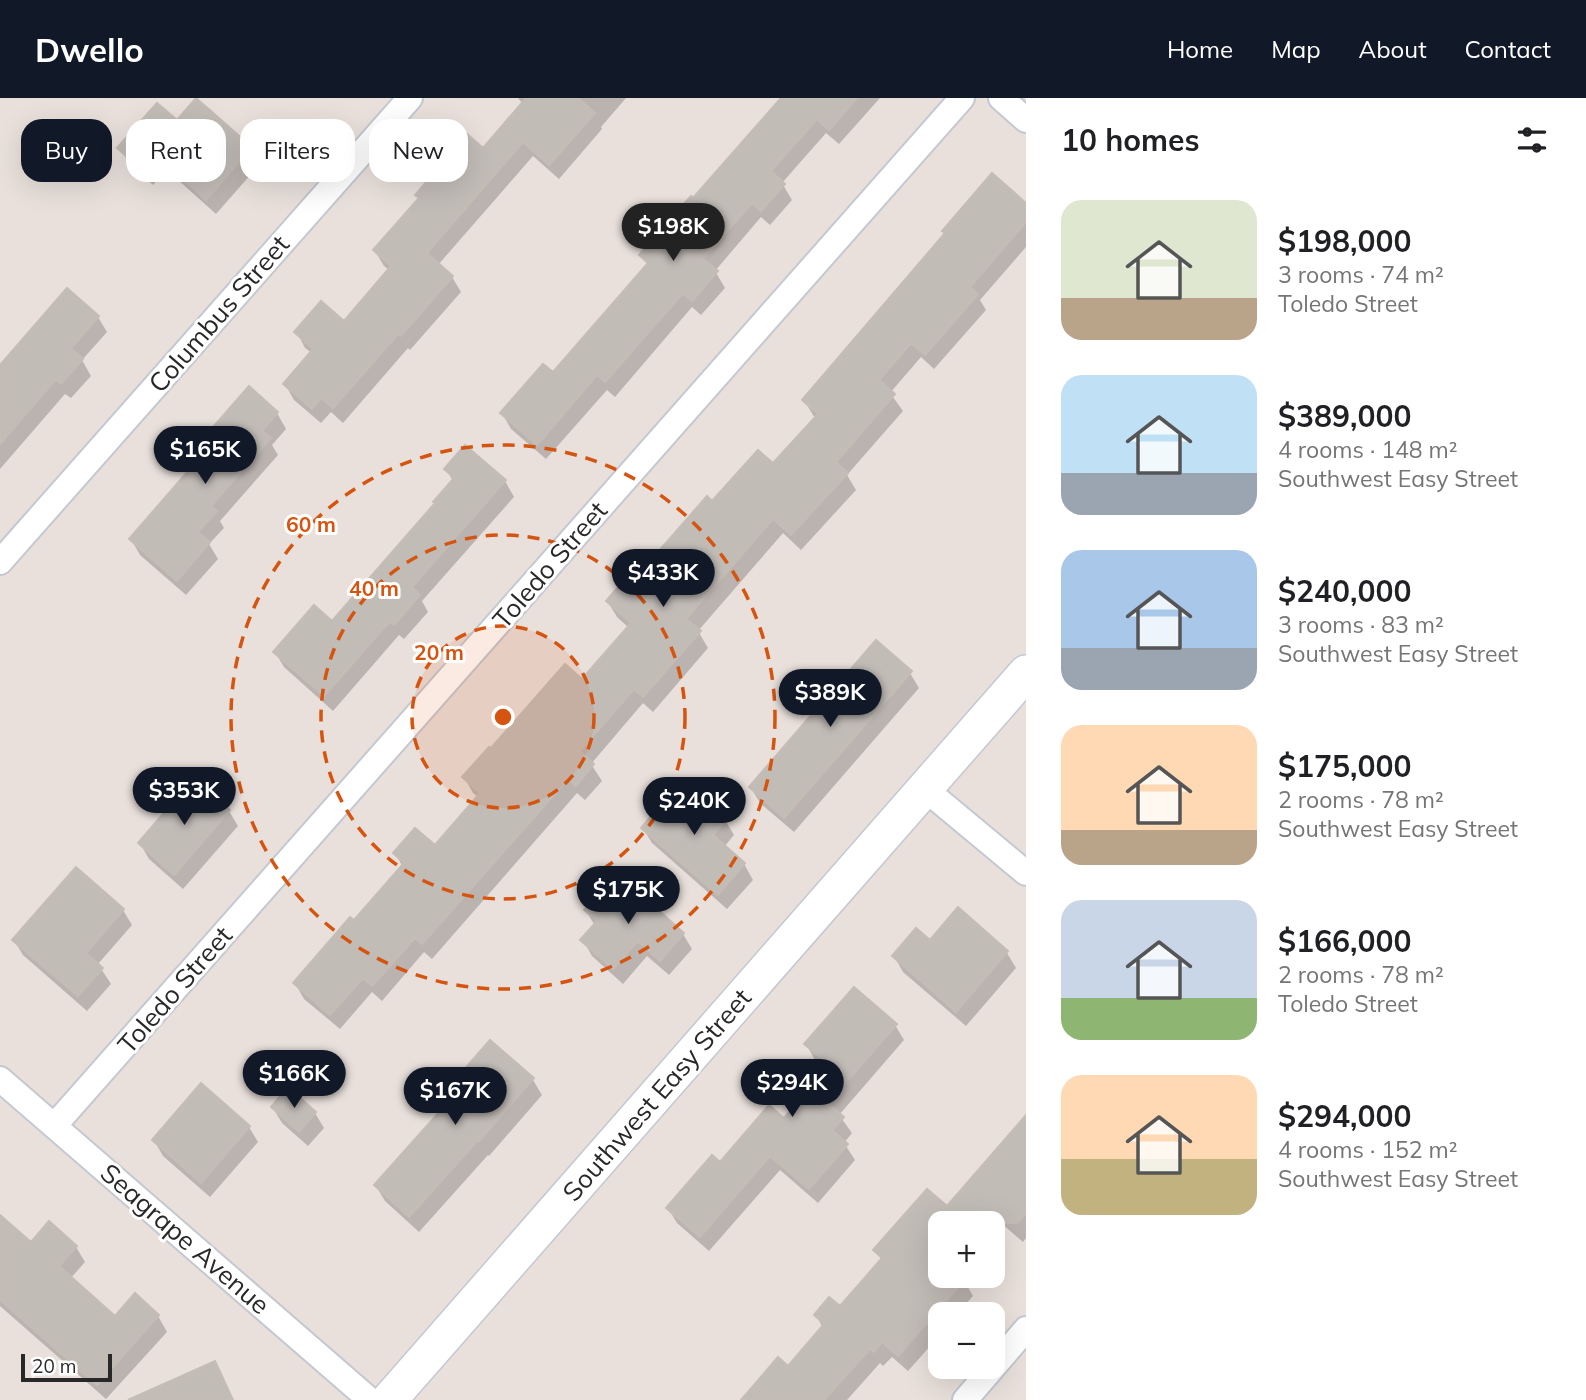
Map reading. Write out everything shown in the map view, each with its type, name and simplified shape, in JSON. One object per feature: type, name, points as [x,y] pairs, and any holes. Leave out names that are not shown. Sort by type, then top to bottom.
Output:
[{"type":"street","name":"Columbus Street","points":[[0,562],[410,98]]},
{"type":"street","name":"Toledo Street","points":[[54,1126],[962,98]]},
{"type":"street","points":[[1001,98],[1026,120]]},
{"type":"street","name":"Southwest Easy Street","points":[[389,1400],[1026,673]]},
{"type":"street","points":[[925,789],[1026,873]]},
{"type":"street","name":"Seagrape Avenue","points":[[0,1079],[370,1400]]},
{"type":"street","points":[[976,1396],[1026,1329]]},
{"type":"building","points":[[196,98],[220,119],[178,119]]},
{"type":"building","points":[[526,98],[578,98],[595,113],[549,165],[523,142],[427,253],[453,276],[333,408],[321,398],[312,409],[283,384],[313,349],[294,332],[321,301],[344,321],[391,266],[373,250],[419,198],[415,195],[426,182],[468,182],[468,135],[483,148]]},
{"type":"building","points":[[781,98],[857,98],[829,130],[817,119],[771,171],[785,184],[761,211],[752,203],[703,259],[718,271],[692,301],[683,293],[605,382],[597,375],[537,445],[500,413],[543,364],[553,372],[648,263],[639,255]]},
{"type":"building","points":[[157,103],[176,119],[143,119]]},
{"type":"building","points":[[226,124],[240,136],[240,161],[226,177]]},
{"type":"building","points":[[126,138],[126,156],[117,148]]},
{"type":"building","points":[[992,173],[1026,203],[1026,222],[970,287],[978,294],[925,355],[911,343],[879,380],[895,394],[836,462],[848,473],[791,535],[773,519],[686,619],[701,631],[643,697],[634,689],[580,751],[594,764],[576,786],[568,779],[422,944],[415,938],[372,986],[363,978],[330,1015],[293,983],[350,917],[354,920],[404,863],[393,853],[415,828],[435,845],[480,793],[462,777],[565,664],[582,679],[631,623],[606,601],[632,571],[637,576],[707,496],[712,501],[758,450],[773,463],[818,414],[802,400],[945,233],[942,231]]},
{"type":"building","points":[[186,182],[222,182],[206,200]]},
{"type":"building","points":[[67,288],[99,316],[71,348],[83,359],[61,384],[56,379],[0,444],[0,365]]},
{"type":"building","points":[[249,386],[278,412],[262,431],[271,438],[211,506],[217,511],[198,532],[210,542],[177,581],[129,539],[208,448],[201,441]]},
{"type":"building","points":[[465,445],[506,480],[412,587],[420,595],[394,625],[390,621],[324,696],[273,652],[314,605],[332,621],[454,478],[444,469]]},
{"type":"building","points":[[876,640],[912,671],[784,818],[749,787]]},
{"type":"building","points":[[194,778],[230,810],[174,875],[138,843]]},
{"type":"building","points":[[682,780],[727,819],[713,835],[745,863],[718,895],[641,828]]},
{"type":"building","points":[[76,867],[124,909],[86,953],[103,968],[78,996],[12,940]]},
{"type":"building","points":[[625,880],[684,933],[660,961],[638,941],[613,969],[580,940],[597,921],[584,910],[605,887],[613,894]]},
{"type":"building","points":[[958,907],[1008,951],[956,1012],[892,956],[916,928],[930,940]]},
{"type":"building","points":[[854,987],[897,1024],[828,1103],[844,1117],[832,1130],[848,1144],[809,1189],[770,1156],[700,1237],[666,1208],[712,1155],[720,1162],[769,1105],[784,1118],[830,1066],[804,1044]]},
{"type":"building","points":[[490,1040],[534,1078],[409,1217],[374,1185],[442,1109],[435,1103]]},
{"type":"building","points":[[201,1083],[250,1126],[201,1183],[152,1140]]},
{"type":"building","points":[[288,1087],[316,1112],[299,1132],[271,1107]]},
{"type":"building","points":[[1026,1115],[1026,1213],[1017,1223],[1005,1223],[1005,1211],[928,1211],[928,1288],[958,1288],[945,1302],[928,1302],[928,1322],[898,1356],[882,1342],[874,1352],[870,1349],[824,1400],[741,1400],[778,1357],[788,1366],[824,1324],[814,1315],[829,1297],[840,1306],[882,1258],[873,1250],[927,1189],[947,1206]]},
{"type":"building","points":[[0,1215],[31,1242],[49,1221],[77,1246],[59,1266],[115,1316],[135,1293],[159,1315],[97,1385],[0,1300]]},
{"type":"building","points":[[215,1361],[233,1400],[128,1400]]}]
